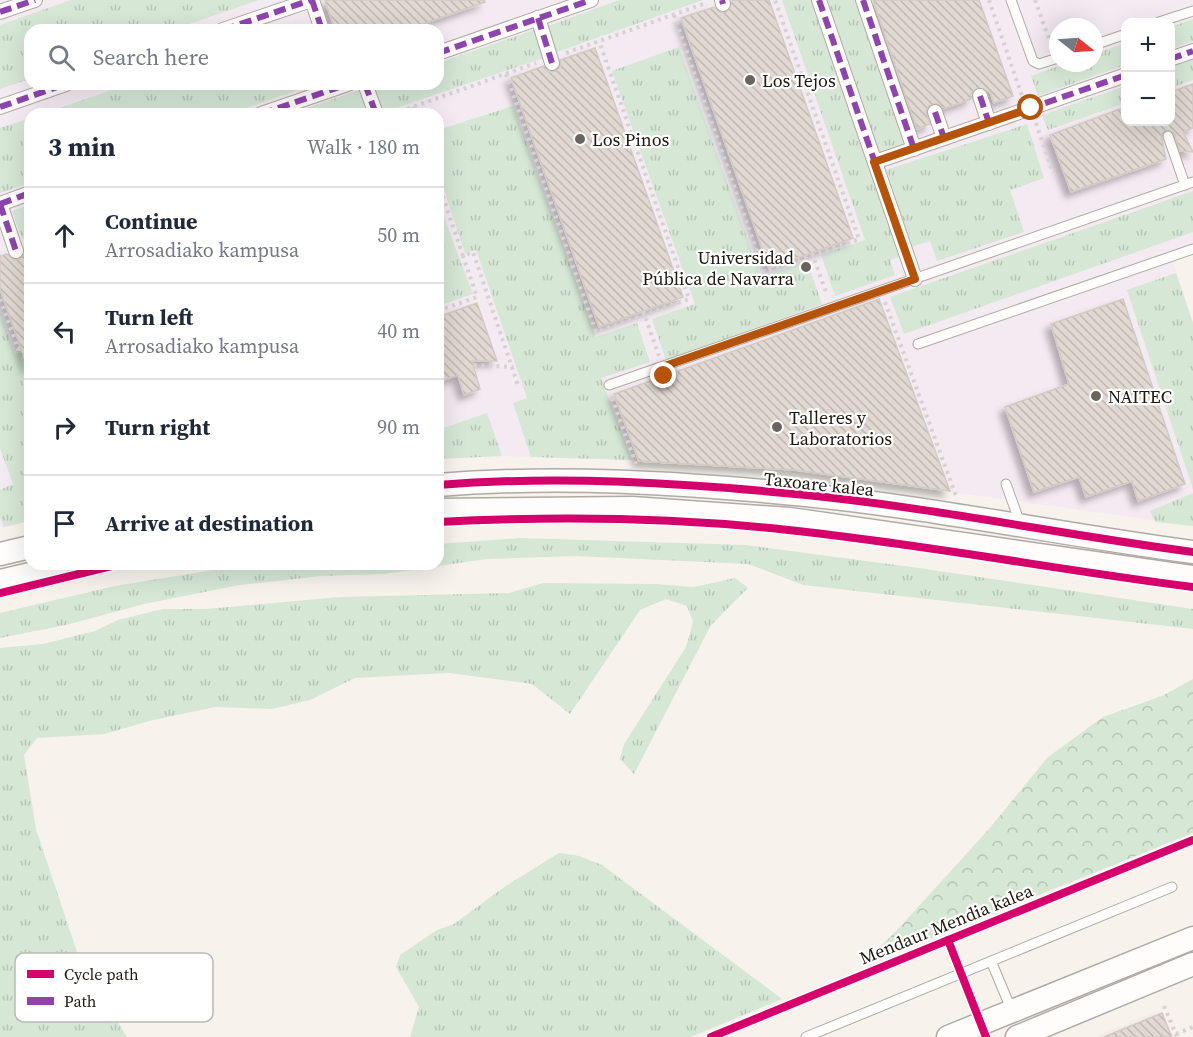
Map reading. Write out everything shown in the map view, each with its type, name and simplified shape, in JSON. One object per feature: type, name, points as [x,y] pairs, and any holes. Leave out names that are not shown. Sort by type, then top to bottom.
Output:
[{"type":"street","points":[[7,7],[35,0]]},
{"type":"street","points":[[241,24],[311,0],[320,24]]},
{"type":"street","points":[[444,51],[575,3],[591,0]]},
{"type":"street","points":[[819,0],[915,279]]},
{"type":"street","points":[[863,0],[914,149]]},
{"type":"street","points":[[538,18],[552,63]]},
{"type":"street","points":[[1175,57],[1193,51]]},
{"type":"street","points":[[874,162],[1121,76]]},
{"type":"street","points":[[0,107],[49,90]]},
{"type":"street","points":[[278,108],[329,90]]},
{"type":"street","points":[[367,90],[374,108]]},
{"type":"street","points":[[980,96],[989,123]]},
{"type":"street","points":[[935,112],[944,138]]},
{"type":"street","points":[[16,250],[0,204],[24,195]]},
{"type":"street","name":"Taxoare kalea","points":[[444,485],[505,480],[674,483],[806,495],[1193,552]]},
{"type":"street","points":[[444,510],[632,508],[790,519],[1193,577]]},
{"type":"street","points":[[0,554],[24,548]]},
{"type":"street","points":[[0,581],[47,570]]},
{"type":"street","points":[[948,1037],[1193,938]]},
{"type":"street","points":[[1017,1037],[1193,964]]},
{"type":"lane","points":[[1011,0],[1033,61],[1038,64],[1049,60]]},
{"type":"lane","points":[[1171,18],[1193,11]]},
{"type":"lane","points":[[1103,42],[1121,35]]},
{"type":"lane","points":[[609,389],[662,367],[1189,183],[1168,136]]},
{"type":"lane","points":[[918,345],[1193,249]]},
{"type":"lane","points":[[1006,484],[1021,526]]},
{"type":"lane","points":[[806,1037],[1172,887]]},
{"type":"lane","points":[[991,961],[1012,1011]]},
{"type":"path","points":[[674,15],[764,272],[859,239],[775,0]]},
{"type":"path","points":[[988,0],[1053,173]]},
{"type":"path","points":[[1035,0],[1049,39]]},
{"type":"path","points":[[506,74],[596,332],[644,313],[689,299],[598,41]]},
{"type":"path","points":[[444,199],[477,297],[444,309]]},
{"type":"path","points":[[463,256],[473,252],[519,388]]},
{"type":"path","points":[[812,254],[831,308]]},
{"type":"path","points":[[0,299],[18,349],[24,347]]},
{"type":"path","points":[[884,299],[957,497]]},
{"type":"path","points":[[644,313],[662,367]]},
{"type":"path","points":[[474,365],[513,367]]},
{"type":"path","points":[[609,389],[636,464]]},
{"type":"path","points":[[1164,1006],[1176,1035],[1193,1027]]},
{"type":"shaded area","name":"Universidad Pública de Navarra","points":[[0,0],[1193,0],[1193,254],[1173,262],[1193,323],[1193,526],[795,470],[632,460],[502,456],[444,459],[444,108],[24,108],[24,522],[0,528]]},
{"type":"green space","points":[[71,0],[259,0],[189,24],[24,24],[24,81],[0,89],[0,25]]},
{"type":"green space","points":[[619,0],[703,0],[557,52],[548,26]]},
{"type":"green space","points":[[782,0],[814,0],[902,256],[890,260],[895,275],[835,296],[821,255],[865,240]]},
{"type":"green space","points":[[824,0],[855,0],[905,144],[877,154]]},
{"type":"green space","points":[[1193,19],[1193,41],[1175,48],[1175,26]]},
{"type":"green space","points":[[534,30],[543,58],[397,108],[380,108],[375,90],[444,90],[444,61]]},
{"type":"green space","points":[[1121,44],[1121,66],[1038,96],[1031,76],[1049,70],[1049,72],[1103,72],[1103,51]]},
{"type":"green space","points":[[679,47],[761,277],[807,261],[822,304],[666,360],[652,319],[695,304],[612,71]]},
{"type":"green space","points":[[1193,59],[1193,80],[1175,87],[1175,66]]},
{"type":"green space","points":[[1121,87],[1121,104],[1048,130],[1042,115]]},
{"type":"green space","points":[[112,90],[299,90],[246,108],[59,108]]},
{"type":"green space","points":[[362,90],[369,108],[307,108]]},
{"type":"green space","points":[[513,106],[596,337],[637,323],[650,362],[601,378],[632,460],[531,457],[513,403],[527,398],[476,250],[465,253],[444,190],[444,128]]},
{"type":"green space","points":[[24,120],[24,185],[0,193],[0,128]]},
{"type":"green space","points":[[1027,124],[1044,178],[1010,190],[1024,232],[937,261],[930,241],[911,247],[886,170]]},
{"type":"green space","points":[[1193,191],[1193,232],[904,334],[890,297]]},
{"type":"green space","points":[[24,207],[24,238],[22,239],[12,211]]},
{"type":"green space","points":[[444,217],[473,294],[444,304]]},
{"type":"green space","points":[[1176,273],[1193,323],[1193,489],[1127,290]]},
{"type":"green space","points":[[0,311],[15,354],[24,352],[24,522],[4,527],[0,517],[0,490],[13,484],[0,448]]},
{"type":"green space","points":[[487,413],[502,456],[444,459],[444,428]]},
{"type":"green space","points":[[1193,493],[1193,526],[1155,522],[1150,511]]},
{"type":"green space","points":[[520,538],[746,545],[1193,609],[1193,629],[803,585],[748,564],[575,556],[487,559],[444,565],[444,544]]},
{"type":"green space","points":[[213,570],[411,570],[384,574],[322,576],[240,585],[144,604],[66,625],[0,638],[0,613],[115,586]]},
{"type":"green space","points":[[735,578],[748,588],[711,625],[634,774],[620,759],[624,744],[686,647],[693,622],[687,606],[666,599],[640,610],[570,714],[532,684],[449,673],[355,678],[310,700],[272,709],[215,707],[149,721],[105,734],[37,738],[24,755],[36,829],[77,953],[15,953],[15,1022],[118,1022],[127,1037],[0,1037],[0,648],[43,644],[95,631],[118,620],[163,609],[206,609],[340,597],[509,593],[543,583],[654,584],[694,587]]},
{"type":"green space","points":[[1193,679],[1193,833],[860,967],[899,928],[988,830],[1048,757],[1103,717],[1162,696]]},
{"type":"green space","points":[[559,853],[579,856],[602,865],[782,999],[691,1037],[410,1037],[419,1007],[396,967],[400,955],[437,930],[454,924],[507,885]]},
{"type":"building","points":[[325,0],[484,0],[485,2],[423,24],[333,24]]},
{"type":"building","name":"Los Tejos","points":[[733,0],[769,0],[853,238],[769,268],[681,18],[714,7],[726,13]]},
{"type":"building","points":[[873,0],[979,0],[1013,96],[994,103],[990,92],[977,88],[971,94],[971,99],[943,109],[937,103],[929,106],[926,111],[930,124],[917,129]]},
{"type":"building","name":"Los Pinos","points":[[595,48],[683,297],[599,327],[511,78],[544,66],[549,72],[555,71],[561,66],[560,60]]},
{"type":"building","points":[[1193,84],[1193,128],[1183,132],[1193,152],[1180,151],[1174,133],[1166,130],[1161,135],[1166,159],[1071,192],[1050,135],[1121,108],[1121,126],[1175,126],[1175,90]]},
{"type":"building","points":[[7,254],[14,260],[24,254],[24,357],[0,289],[0,256]]},
{"type":"building","name":"Talleres y Laboratorios","points":[[879,299],[950,491],[795,470],[639,461],[614,394]]},
{"type":"building","name":"NAITEC","points":[[1123,299],[1185,484],[1138,501],[1132,481],[1086,497],[1079,477],[1034,492],[1005,407],[1069,384],[1051,324]]},
{"type":"building","points":[[477,303],[497,361],[472,361],[480,389],[464,395],[458,375],[444,380],[444,315]]},
{"type":"building","points":[[1162,1013],[1172,1037],[1104,1037]]},
{"type":"marked path","points":[[0,12],[35,0]]},
{"type":"marked path","points":[[241,24],[311,0]]},
{"type":"marked path","points":[[312,0],[320,24]]},
{"type":"marked path","points":[[444,51],[591,0]]},
{"type":"marked path","points":[[722,0],[723,4]]},
{"type":"marked path","points":[[819,0],[915,279]]},
{"type":"marked path","points":[[863,0],[914,149]]},
{"type":"marked path","points":[[538,18],[552,63]]},
{"type":"marked path","points":[[1175,57],[1193,51]]},
{"type":"marked path","points":[[875,162],[1121,77]]},
{"type":"marked path","points":[[0,107],[49,90]]},
{"type":"marked path","points":[[278,108],[331,90]]},
{"type":"marked path","points":[[367,90],[374,108]]},
{"type":"marked path","points":[[980,96],[989,123]]},
{"type":"marked path","points":[[935,112],[944,138]]},
{"type":"marked path","points":[[0,204],[24,195]]},
{"type":"marked path","points":[[0,204],[16,251]]},
{"type":"cycle path","points":[[444,485],[530,481],[622,482],[806,495],[903,507],[1193,552]]},
{"type":"cycle path","points":[[444,522],[613,519],[700,522],[889,542],[1193,587]]},
{"type":"cycle path","points":[[0,593],[95,570]]},
{"type":"cycle path","name":"Mendaur Mendia kalea","points":[[711,1037],[1193,840]]},
{"type":"cycle path","name":"Mendaur Mendia kalea","points":[[948,940],[986,1037]]},
{"type":"place","name":"Los Tejos","points":[[750,80]]},
{"type":"place","name":"Los Pinos","points":[[580,139]]},
{"type":"place","name":"Universidad Pública de Navarra","points":[[806,267]]},
{"type":"place","name":"NAITEC","points":[[1096,396]]},
{"type":"place","name":"Talleres y Laboratorios","points":[[777,427]]},
{"type":"route","points":[[664,376],[662,367],[915,279],[874,162],[1031,108]]}]
